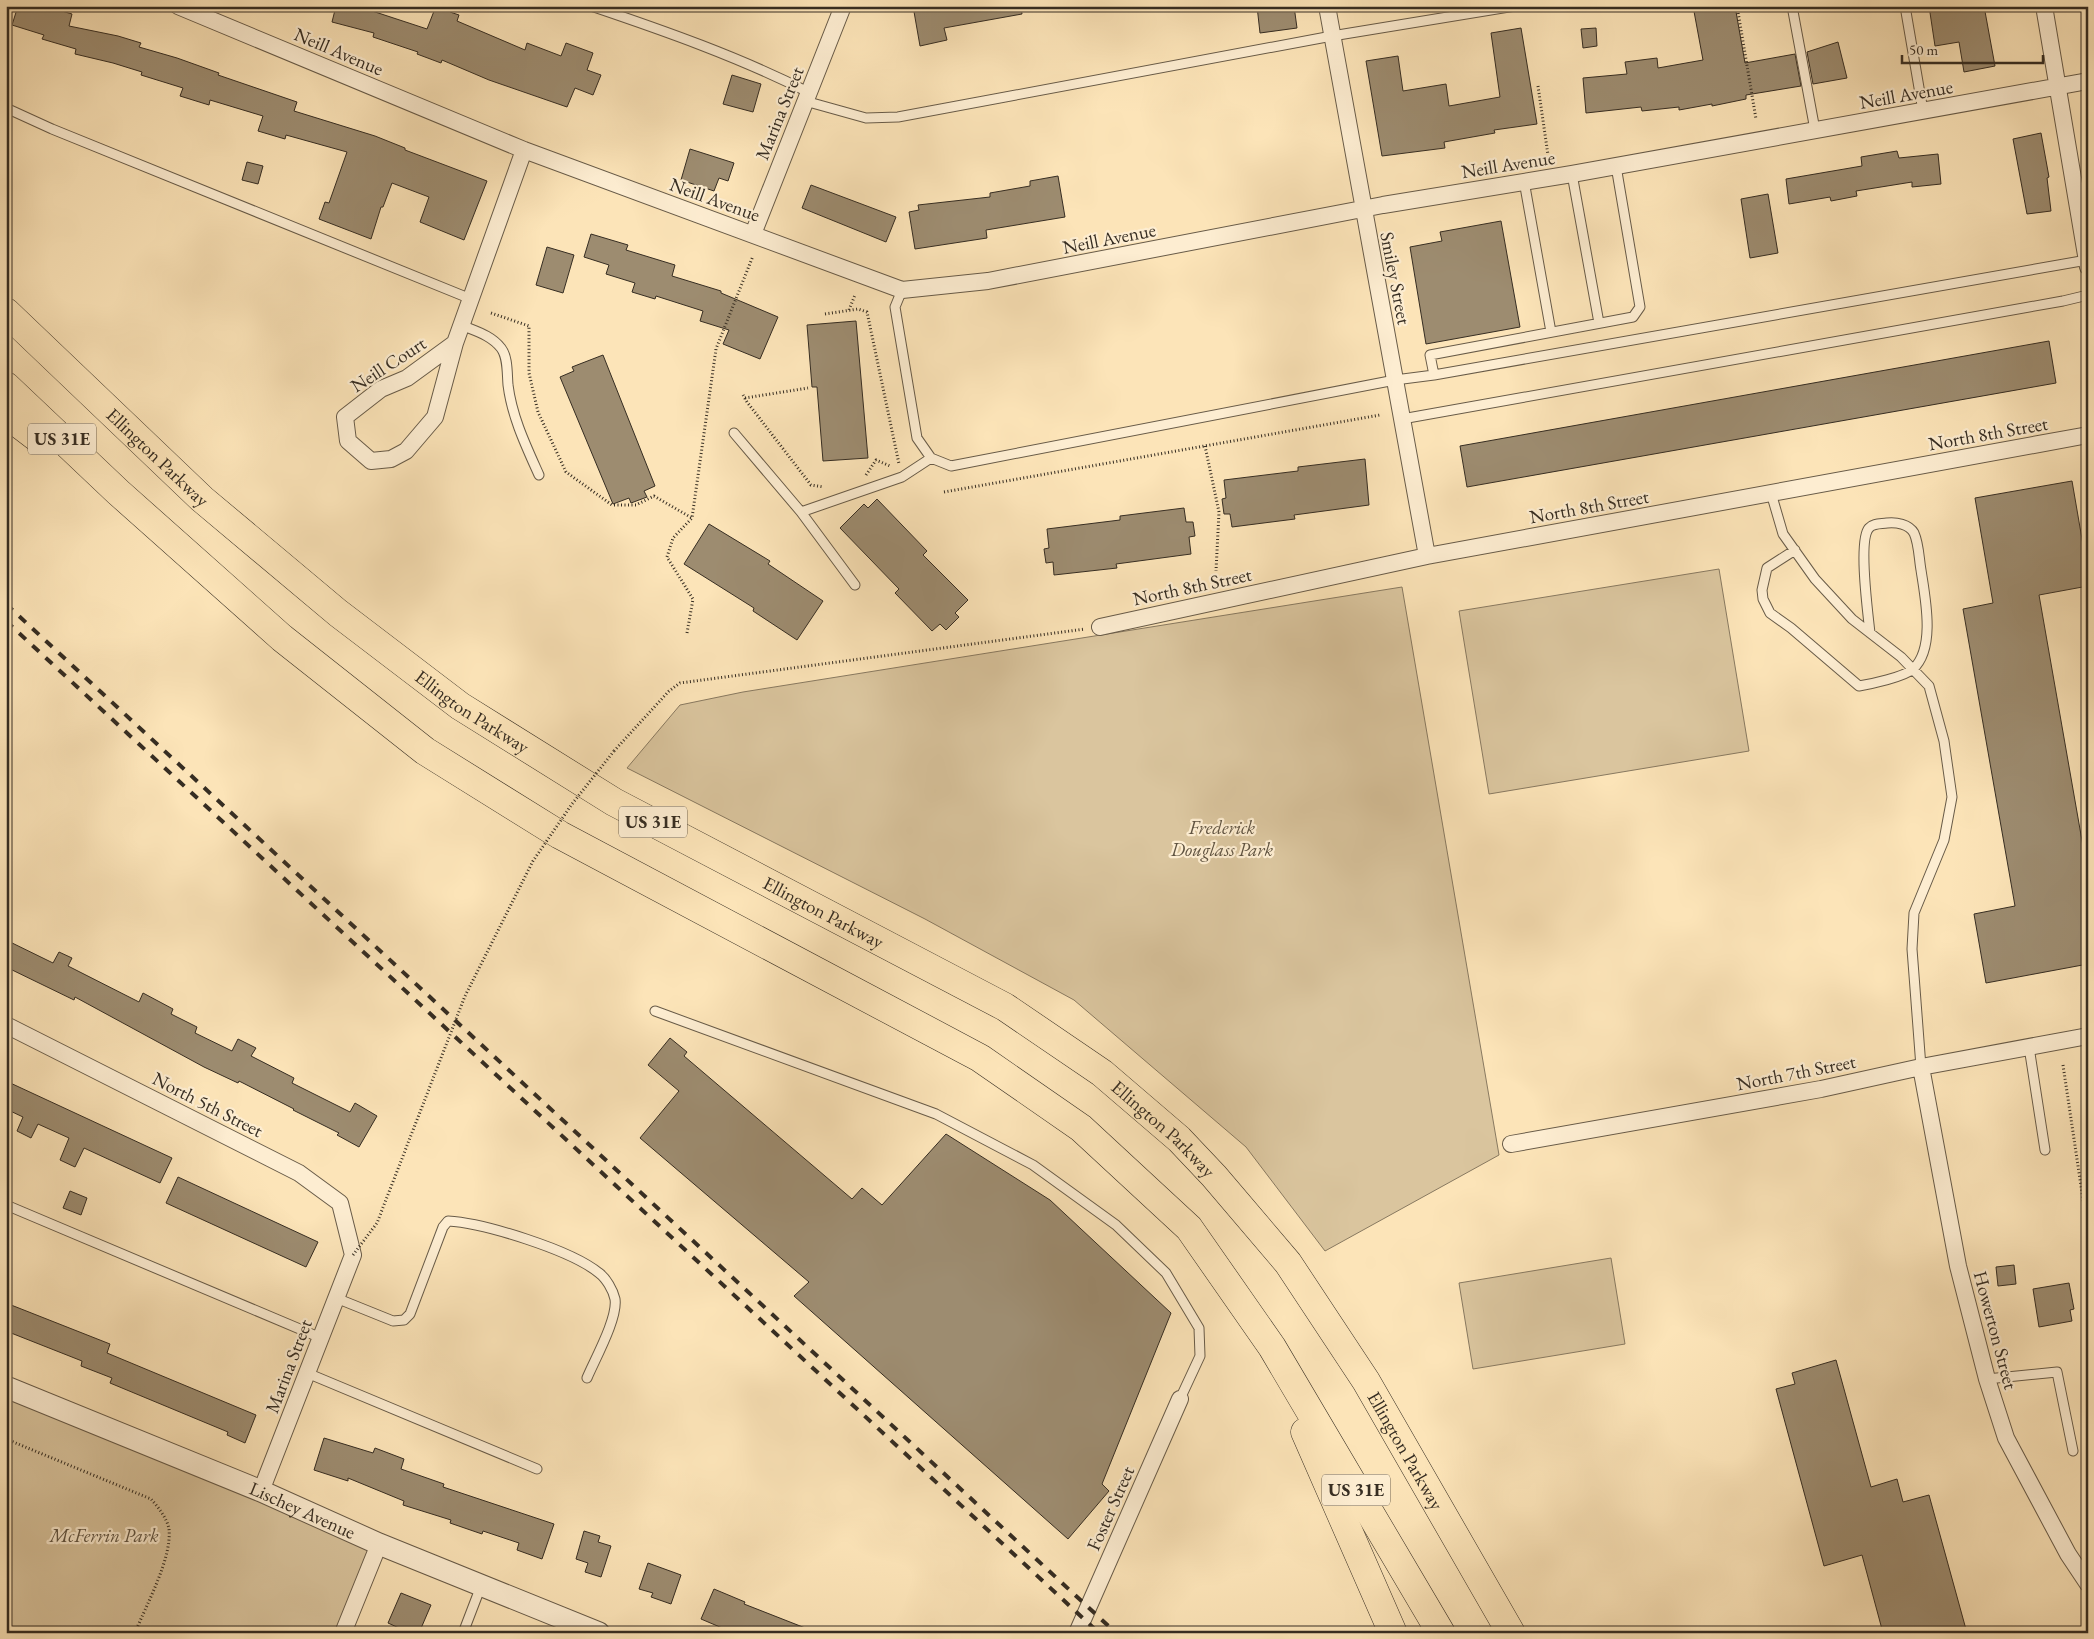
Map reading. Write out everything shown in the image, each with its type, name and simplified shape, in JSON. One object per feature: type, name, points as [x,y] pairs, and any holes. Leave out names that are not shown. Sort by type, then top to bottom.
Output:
[{"type":"highway","name":"Ellington Parkway","points":[[6,312],[202,499],[338,612],[460,706],[614,802],[1005,1006],[1102,1073],[1185,1145],[1288,1263],[1366,1382],[1511,1633]]},
{"type":"highway","name":"US 31E","points":[[6,386],[118,492],[282,638],[425,751],[560,835],[980,1058],[1081,1128],[1189,1228],[1272,1347],[1441,1633]]},
{"type":"highway","points":[[6,414],[66,460],[118,492]]},
{"type":"highway","points":[[1272,1347],[1308,1439],[1393,1633]]},
{"type":"highway","points":[[1465,1556],[1524,1633]]},
{"type":"street","name":"Neill Avenue","points":[[178,6],[524,150],[902,290],[988,281],[1363,210],[2088,81]]},
{"type":"street","name":"Marina Street","points":[[752,234],[843,6]]},
{"type":"street","name":"Smiley Street","points":[[1327,6],[1427,556]]},
{"type":"street","points":[[2044,6],[2087,257]]},
{"type":"street","name":"Neill Court","points":[[455,343],[407,378],[381,389],[345,417],[348,441],[370,461],[391,459],[406,451],[435,417],[461,325],[524,150]]},
{"type":"street","name":"North 8th Street","points":[[1100,627],[1427,556],[2088,435]]},
{"type":"street","name":"North 5th Street","points":[[6,1025],[299,1172],[340,1202],[353,1255]]},
{"type":"street","name":"North 7th Street","points":[[1511,1144],[1821,1089],[1921,1067],[2088,1036]]},
{"type":"street","name":"Howerton Street","points":[[1921,1067],[1958,1266],[1986,1379],[2006,1438],[2068,1554],[2088,1584]]},
{"type":"street","name":"Marina Street","points":[[261,1491],[353,1255]]},
{"type":"street","name":"Lischey Avenue","points":[[6,1387],[261,1491],[379,1544],[592,1631]]},
{"type":"street","name":"Foster Street","points":[[1077,1633],[1180,1399]]},
{"type":"street","points":[[343,1633],[379,1544]]},
{"type":"lane","points":[[591,6],[648,25],[749,64],[807,97],[866,118],[898,117],[1332,36],[1515,6]]},
{"type":"lane","points":[[1792,6],[1815,130]]},
{"type":"lane","points":[[1905,6],[1923,111]]},
{"type":"lane","points":[[6,108],[88,144],[471,299]]},
{"type":"lane","points":[[1434,375],[1430,355],[1633,317],[1640,307],[1616,166]]},
{"type":"lane","points":[[1572,174],[1599,323]]},
{"type":"lane","points":[[1524,181],[1551,332]]},
{"type":"lane","points":[[902,290],[895,307],[918,438],[931,458],[951,466],[1395,380],[1434,375],[2087,257]]},
{"type":"lane","points":[[1402,419],[2088,295]]},
{"type":"lane","points":[[461,325],[483,334],[501,348],[505,356],[510,398],[518,429],[539,475]]},
{"type":"lane","points":[[734,433],[801,512],[855,585]]},
{"type":"lane","points":[[801,512],[902,477],[931,458]]},
{"type":"lane","points":[[1771,494],[1783,534],[1815,579],[1852,619],[1913,670],[1929,686],[1948,757],[1952,797],[1944,840],[1914,913],[1912,949],[1921,1067]]},
{"type":"lane","points":[[1795,550],[1767,568],[1762,590],[1763,599],[1770,613],[1791,628],[1859,686],[1884,681],[1913,670],[1927,638],[1928,619],[1918,548],[1914,533],[1903,524],[1875,524],[1869,528],[1865,536],[1864,554],[1870,633]]},
{"type":"lane","points":[[655,1011],[936,1114],[1033,1165],[1116,1225],[1166,1274],[1199,1328],[1200,1356],[1180,1399]]},
{"type":"lane","points":[[2029,1047],[2045,1150]]},
{"type":"lane","points":[[6,1205],[320,1338]]},
{"type":"lane","points":[[336,1298],[393,1321],[404,1320],[410,1314],[443,1227],[448,1221],[464,1222],[501,1231],[573,1258],[600,1273],[611,1288],[615,1300],[614,1313],[588,1378]]},
{"type":"lane","points":[[1986,1379],[2057,1372],[2073,1451]]},
{"type":"lane","points":[[307,1373],[537,1469]]},
{"type":"lane","points":[[463,1633],[481,1585]]},
{"type":"path","points":[[1737,6],[1756,119]]},
{"type":"path","points":[[1538,86],[1548,155]]},
{"type":"path","points":[[687,632],[693,599],[667,557],[673,538],[692,518],[716,349],[753,256]]},
{"type":"path","points":[[849,310],[855,295]]},
{"type":"path","points":[[825,314],[858,309],[867,312],[899,463],[889,466],[876,460],[869,467],[868,474],[859,477]]},
{"type":"path","points":[[491,313],[529,326],[529,372],[538,412],[566,472],[612,505],[636,505],[654,496],[692,518]]},
{"type":"path","points":[[808,388],[744,396],[811,485],[823,488],[832,485]]},
{"type":"path","points":[[944,492],[1380,415]]},
{"type":"path","points":[[1205,446],[1219,512],[1216,571]]},
{"type":"path","points":[[353,1255],[377,1223],[465,996],[533,861],[572,804],[614,751],[669,691],[680,683],[1100,627]]},
{"type":"path","points":[[2063,1065],[2088,1232]]},
{"type":"path","points":[[2088,1352],[2085,1356],[2088,1373]]},
{"type":"path","points":[[6,1439],[151,1498],[160,1509],[169,1528],[166,1556],[134,1633]]},
{"type":"green space","points":[[1719,569],[1749,751],[1489,794],[1459,611]]},
{"type":"green space","name":"Frederick Douglass Park","points":[[1402,587],[1499,1155],[1325,1251],[1246,1147],[1074,1000],[925,919],[627,768],[680,705],[743,692]]},
{"type":"green space","points":[[1611,1258],[1625,1344],[1473,1369],[1459,1283]]},
{"type":"green space","name":"McFerrin Park","points":[[6,1387],[379,1544],[343,1633],[6,1633]]},
{"type":"building","points":[[18,6],[45,6],[72,14],[69,26],[118,36],[141,43],[139,47],[177,58],[219,73],[218,75],[297,102],[294,111],[375,136],[405,148],[405,150],[487,181],[464,240],[420,222],[429,197],[392,183],[383,207],[381,207],[371,239],[319,219],[325,202],[329,203],[347,152],[286,135],[285,139],[258,131],[263,116],[210,100],[209,105],[180,96],[183,88],[141,75],[142,72],[75,54],[76,49],[42,39],[44,35],[12,25]]},
{"type":"building","points":[[336,6],[357,6],[427,29],[436,6],[452,6],[450,12],[459,15],[457,21],[525,50],[527,43],[561,56],[566,43],[593,53],[587,70],[601,75],[593,95],[575,88],[567,107],[489,80],[442,60],[441,63],[417,54],[418,52],[373,37],[374,33],[332,22]]},
{"type":"building","points":[[913,6],[1021,6],[1022,14],[944,28],[947,40],[920,46]]},
{"type":"building","points":[[1257,6],[1294,6],[1297,28],[1260,33]]},
{"type":"building","points":[[1693,6],[1735,6],[1745,63],[1795,54],[1801,86],[1746,95],[1746,99],[1712,106],[1712,104],[1679,110],[1679,107],[1642,111],[1641,107],[1586,113],[1583,78],[1627,74],[1625,62],[1657,58],[1658,68],[1703,60]]},
{"type":"building","points":[[1929,6],[1984,6],[1995,66],[1964,72],[1959,42],[1935,46]]},
{"type":"building","points":[[1521,28],[1537,124],[1494,130],[1495,133],[1444,142],[1445,148],[1382,156],[1366,61],[1398,56],[1403,91],[1446,84],[1449,106],[1500,97],[1491,33]]},
{"type":"building","points":[[1596,28],[1597,46],[1583,48],[1581,29]]},
{"type":"building","points":[[1838,42],[1847,78],[1813,84],[1807,52]]},
{"type":"building","points":[[732,75],[761,84],[753,112],[723,104]]},
{"type":"building","points":[[2041,133],[2049,177],[2047,178],[2051,211],[2027,214],[2013,139]]},
{"type":"building","points":[[690,149],[734,163],[728,181],[719,178],[714,191],[681,180]]},
{"type":"building","points":[[1897,151],[1899,158],[1938,154],[1941,184],[1912,187],[1912,182],[1856,191],[1857,196],[1831,201],[1830,197],[1789,204],[1786,179],[1862,166],[1861,157]]},
{"type":"building","points":[[247,162],[263,166],[258,184],[242,180]]},
{"type":"building","points":[[1058,176],[1065,217],[986,230],[987,238],[915,249],[909,212],[919,210],[918,205],[990,197],[990,193],[1030,186],[1030,181]]},
{"type":"building","points":[[811,185],[896,217],[886,242],[802,208]]},
{"type":"building","points":[[1768,194],[1778,253],[1750,258],[1741,199]]},
{"type":"building","points":[[1501,221],[1520,327],[1426,344],[1410,247],[1442,241],[1440,232]]},
{"type":"building","points":[[591,234],[628,245],[626,250],[675,265],[672,276],[721,291],[721,293],[778,317],[760,359],[723,344],[729,330],[700,321],[703,311],[656,296],[655,299],[632,292],[635,283],[606,274],[609,265],[584,257]]},
{"type":"building","points":[[547,247],[574,255],[563,293],[536,285]]},
{"type":"building","points":[[856,321],[868,458],[823,461],[817,387],[812,387],[807,325]]},
{"type":"building","points":[[2049,341],[2056,383],[1467,487],[1460,446]]},
{"type":"building","points":[[603,355],[655,486],[644,491],[647,497],[631,503],[629,498],[613,504],[560,377],[574,371],[572,367]]},
{"type":"building","points":[[1365,459],[1369,505],[1294,515],[1295,519],[1232,527],[1230,514],[1224,514],[1222,499],[1226,498],[1224,480],[1298,471],[1298,467]]},
{"type":"building","points":[[2072,481],[2088,574],[2088,586],[2039,595],[2088,875],[2088,964],[1986,983],[1974,914],[2015,906],[1963,609],[1993,603],[1975,498]]},
{"type":"building","points":[[877,499],[927,551],[923,555],[968,600],[955,613],[959,617],[946,630],[940,624],[932,631],[895,593],[899,589],[840,528],[864,504],[868,508]]},
{"type":"building","points":[[1184,508],[1186,522],[1193,522],[1195,536],[1189,537],[1191,554],[1116,564],[1117,568],[1054,575],[1053,562],[1046,563],[1044,549],[1049,548],[1047,529],[1120,520],[1120,516]]},
{"type":"building","points":[[709,524],[770,561],[768,564],[823,601],[797,640],[753,611],[754,608],[684,564]]},
{"type":"building","points":[[6,940],[53,963],[59,952],[72,958],[68,966],[139,1002],[143,993],[173,1009],[171,1014],[197,1027],[195,1033],[232,1051],[238,1039],[256,1048],[251,1056],[294,1078],[292,1083],[350,1112],[355,1103],[377,1116],[359,1147],[337,1135],[339,1133],[294,1109],[239,1081],[238,1083],[204,1067],[75,997],[74,1000],[6,967]]},
{"type":"building","points":[[670,1038],[687,1052],[684,1056],[852,1199],[862,1188],[882,1205],[946,1134],[1050,1200],[1171,1313],[1102,1484],[1109,1491],[1068,1539],[794,1296],[809,1282],[640,1138],[679,1091],[648,1065]]},
{"type":"building","points":[[6,1081],[172,1158],[160,1183],[84,1148],[75,1167],[60,1160],[69,1138],[38,1124],[31,1138],[17,1131],[23,1117],[6,1109]]},
{"type":"building","points":[[178,1177],[318,1242],[306,1267],[166,1203]]},
{"type":"building","points":[[70,1191],[87,1198],[81,1215],[63,1208]]},
{"type":"building","points":[[2014,1265],[2016,1284],[1998,1286],[1996,1267]]},
{"type":"building","points":[[2069,1283],[2074,1309],[2070,1310],[2072,1321],[2039,1327],[2033,1289]]},
{"type":"building","points":[[6,1303],[110,1344],[107,1353],[256,1415],[245,1443],[227,1435],[228,1432],[110,1383],[112,1378],[81,1366],[82,1361],[6,1331]]},
{"type":"building","points":[[1836,1360],[1871,1487],[1897,1479],[1903,1502],[1929,1495],[1967,1633],[1883,1633],[1862,1555],[1824,1566],[1776,1389],[1795,1384],[1792,1373]]},
{"type":"building","points":[[324,1438],[373,1453],[375,1448],[404,1459],[401,1469],[444,1484],[443,1487],[554,1524],[542,1559],[517,1550],[519,1543],[483,1531],[482,1534],[450,1523],[451,1520],[403,1505],[404,1501],[348,1478],[348,1481],[314,1470]]},
{"type":"building","points":[[584,1531],[600,1536],[598,1542],[611,1546],[601,1577],[585,1572],[588,1563],[576,1559]]},
{"type":"building","points":[[648,1563],[681,1575],[671,1604],[651,1597],[653,1593],[639,1589]]},
{"type":"building","points":[[714,1589],[745,1602],[744,1604],[818,1633],[734,1633],[701,1619]]},
{"type":"building","points":[[401,1593],[431,1605],[419,1633],[410,1633],[388,1623]]},
{"type":"railway","points":[[6,604],[1116,1633]]},
{"type":"railway","points":[[6,621],[1099,1633]]}]
